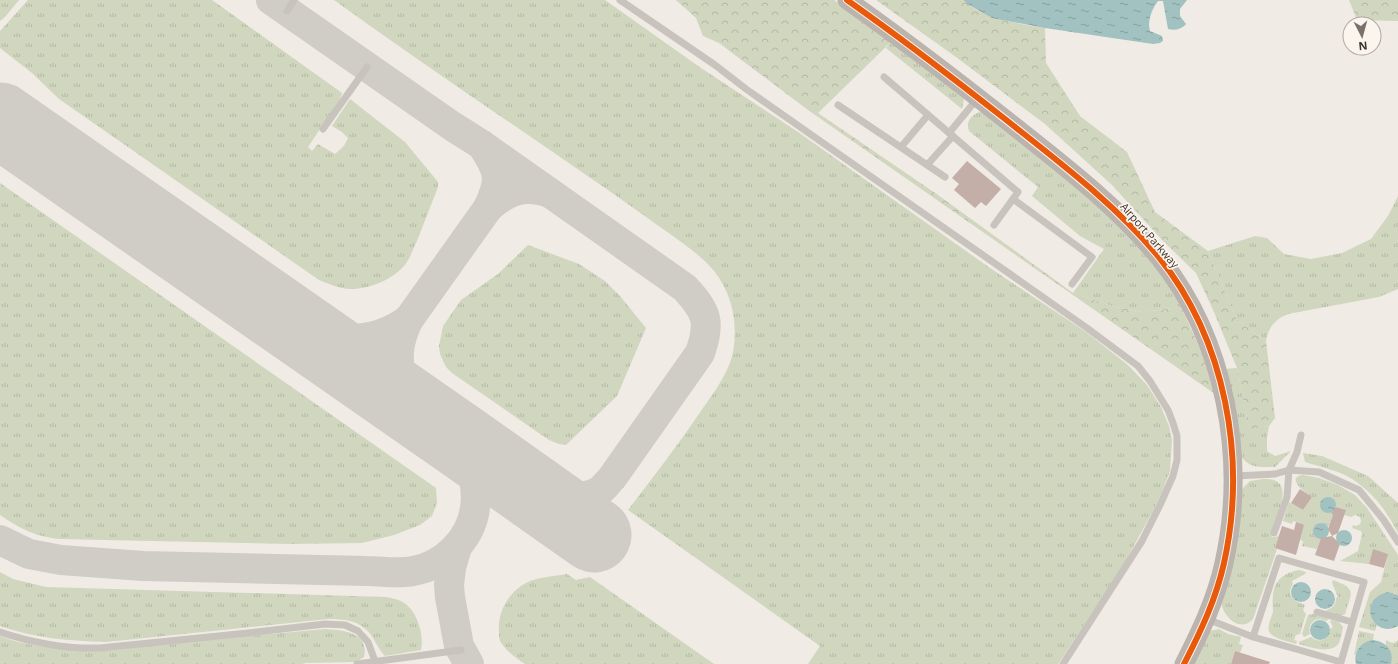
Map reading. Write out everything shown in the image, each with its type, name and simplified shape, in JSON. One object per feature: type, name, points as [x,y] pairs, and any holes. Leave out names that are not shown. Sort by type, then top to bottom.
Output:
[{"type":"main road","name":"Airport Parkway","points":[[847,0],[922,54],[1107,202],[1136,231],[1159,258],[1173,277],[1192,308],[1203,331],[1220,380],[1231,438],[1233,476],[1231,520],[1224,563],[1206,619],[1184,664]]},
{"type":"lane","points":[[287,11],[294,0]]},
{"type":"lane","points":[[620,0],[715,65],[746,89],[1087,328],[1138,366],[1150,381],[1168,410],[1177,436],[1177,460],[1173,476],[1142,541],[1063,664]]},
{"type":"lane","points":[[322,129],[367,67]]},
{"type":"lane","points":[[884,77],[1018,192],[994,225]]},
{"type":"lane","points":[[927,164],[951,135],[978,98]]},
{"type":"lane","points":[[838,104],[945,177]]},
{"type":"lane","points":[[901,147],[928,115]]},
{"type":"lane","points":[[1013,199],[1092,257],[1072,284]]},
{"type":"lane","points":[[1274,533],[1287,497],[1289,470],[1301,435]]},
{"type":"lane","points":[[1233,476],[1275,474],[1289,470],[1319,472],[1359,490],[1383,519],[1398,542]]},
{"type":"lane","points":[[1206,619],[1254,636],[1341,662],[1364,582],[1279,558],[1254,636]]},
{"type":"lane","points":[[1317,612],[1352,622]]},
{"type":"lane","points":[[0,632],[51,646],[81,648],[248,633],[324,624],[344,625],[358,631],[368,642],[375,661]]},
{"type":"lane","points":[[357,664],[461,650]]},
{"type":"green space","points":[[0,0],[19,0],[0,21]]},
{"type":"green space","points":[[28,0],[212,0],[342,93],[340,99],[308,147],[312,151],[318,144],[335,154],[344,146],[348,138],[332,126],[350,99],[405,142],[438,182],[438,187],[417,241],[404,266],[386,280],[364,288],[349,289],[334,286],[319,280],[59,99],[32,73],[0,48],[0,31]]},
{"type":"green space","points":[[334,0],[605,0],[701,68],[798,132],[990,268],[1086,332],[1128,365],[1147,385],[1161,407],[1169,426],[1172,440],[1170,471],[1152,513],[1122,567],[1058,664],[808,664],[820,646],[628,510],[712,396],[730,363],[733,354],[735,325],[732,306],[720,279],[703,259],[617,196]]},
{"type":"green space","points":[[676,0],[834,0],[892,41],[818,113],[938,195],[1073,293],[1115,307],[1144,312],[1181,307],[1202,352],[1215,394],[808,110],[719,43],[703,36],[696,18]]},
{"type":"green space","points":[[876,0],[963,0],[981,12],[1002,20],[1045,28],[1046,63],[1080,116],[1127,152],[1155,212],[1208,251],[1237,320],[1266,341],[1275,418],[1269,426],[1249,429],[1237,368],[1196,273],[1164,242],[1112,185],[1045,124],[956,57]]},
{"type":"green space","points":[[1349,0],[1398,0],[1398,21],[1382,21],[1382,16],[1355,16]]},
{"type":"green space","points":[[892,41],[964,99],[962,109],[886,48]]},
{"type":"green space","points":[[982,111],[1067,179],[1134,239],[1166,281],[1181,307],[1144,312],[1115,307],[1073,293],[1104,249],[1080,236],[1032,196],[1038,187],[969,131],[969,121],[976,114]]},
{"type":"green space","points":[[0,183],[436,488],[437,503],[432,516],[420,525],[394,535],[362,543],[292,544],[59,539],[42,536],[28,531],[0,515]]},
{"type":"green space","points":[[1398,196],[1398,289],[1379,297],[1288,314],[1273,324],[1266,341],[1237,320],[1208,251],[1255,236],[1267,238],[1284,254],[1311,259],[1342,253],[1371,239],[1388,216]]},
{"type":"green space","points":[[528,245],[579,264],[605,281],[620,296],[646,328],[617,396],[566,445],[549,440],[452,373],[446,367],[440,354],[439,346],[443,326],[461,300],[498,274]]},
{"type":"green space","points":[[1237,368],[1249,428],[1269,426],[1267,451],[1275,456],[1291,451],[1275,467],[1260,467],[1252,465],[1240,456],[1224,369]]},
{"type":"green space","points":[[1303,453],[1322,456],[1368,476],[1398,503],[1398,533],[1377,500],[1363,487],[1347,476],[1305,462]]},
{"type":"green space","points":[[1303,475],[1319,478],[1338,485],[1355,495],[1367,508],[1398,555],[1398,595],[1394,593],[1372,620],[1377,625],[1375,631],[1359,627],[1370,592],[1381,582],[1388,554],[1373,550],[1369,564],[1340,561],[1358,551],[1362,534],[1361,531],[1352,528],[1353,525],[1356,526],[1360,524],[1360,517],[1355,515],[1351,517],[1344,515],[1345,510],[1336,507],[1336,505],[1328,512],[1331,512],[1333,515],[1329,526],[1320,523],[1314,527],[1314,535],[1321,538],[1317,549],[1302,546],[1303,541],[1300,540],[1304,525],[1293,521],[1292,524],[1283,521],[1289,502],[1303,510],[1312,497],[1298,486],[1296,482],[1298,477]]},
{"type":"green space","points":[[1271,479],[1276,481],[1281,485],[1283,491],[1271,535],[1272,537],[1276,537],[1279,535],[1275,548],[1277,549],[1253,619],[1248,623],[1237,624],[1228,617],[1224,611],[1221,600],[1241,490],[1250,481]]},
{"type":"green space","points":[[1299,570],[1306,572],[1292,581],[1293,584],[1290,592],[1292,598],[1305,605],[1303,610],[1306,614],[1300,634],[1296,635],[1294,640],[1297,641],[1296,644],[1274,637],[1268,628],[1273,612],[1275,586],[1284,575]]},
{"type":"green space","points":[[0,572],[13,579],[46,587],[389,597],[405,603],[411,609],[421,632],[421,650],[385,656],[371,635],[362,626],[351,621],[334,619],[106,642],[66,640],[39,636],[0,626]]},
{"type":"green space","points":[[567,574],[576,580],[590,577],[714,664],[525,664],[508,651],[500,641],[499,624],[502,610],[515,591],[528,582]]},
{"type":"green space","points":[[1333,580],[1346,586],[1351,592],[1345,614],[1341,616],[1325,611],[1333,607],[1336,598],[1338,597],[1332,583]]},
{"type":"green space","points":[[1313,614],[1329,619],[1326,621],[1319,619],[1313,622],[1309,630],[1310,634],[1304,637],[1302,634],[1308,615]]},
{"type":"green space","points":[[1332,620],[1339,622],[1343,627],[1340,641],[1335,647],[1331,649],[1320,649],[1299,644],[1299,642],[1311,637],[1317,640],[1323,640],[1326,638],[1330,629],[1333,627],[1330,621]]},
{"type":"green space","points":[[325,629],[339,630],[359,637],[363,642],[365,649],[364,657],[356,662],[302,664],[0,664],[0,636],[50,648],[81,651]]},
{"type":"green space","points":[[1219,629],[1228,634],[1241,637],[1239,644],[1243,645],[1240,653],[1235,651],[1231,664],[1191,664],[1209,631]]},
{"type":"green space","points":[[1359,631],[1374,634],[1373,640],[1362,645],[1354,655]]},
{"type":"green space","points":[[1386,640],[1392,643],[1398,640],[1398,664],[1391,664],[1391,658],[1386,646]]},
{"type":"water","points":[[963,0],[1187,0],[1180,9],[1180,16],[1186,24],[1178,29],[1168,29],[1163,1],[1158,1],[1151,15],[1149,27],[1150,31],[1162,36],[1163,41],[1153,44],[1045,28],[992,18]]},
{"type":"water","points":[[1328,497],[1335,502],[1336,505],[1331,512],[1328,513],[1321,508],[1320,505],[1325,498]]},
{"type":"water","points":[[1321,523],[1328,528],[1329,531],[1324,538],[1321,539],[1314,534],[1313,531],[1318,524]]},
{"type":"water","points":[[1344,530],[1351,535],[1352,538],[1347,545],[1344,546],[1337,541],[1336,538],[1341,531]]},
{"type":"water","points":[[1301,582],[1308,585],[1311,592],[1308,599],[1301,602],[1294,599],[1291,592],[1294,585]]},
{"type":"water","points":[[1325,589],[1332,592],[1335,599],[1332,606],[1325,609],[1318,606],[1315,599],[1318,592]]},
{"type":"water","points":[[1388,592],[1398,595],[1398,626],[1389,629],[1381,628],[1375,623],[1371,617],[1370,610],[1372,602],[1378,596]]},
{"type":"water","points":[[1320,620],[1327,623],[1330,630],[1327,637],[1320,640],[1313,637],[1310,630],[1313,623]]},
{"type":"water","points":[[1373,640],[1386,645],[1390,651],[1392,659],[1391,664],[1356,664],[1355,659],[1359,648],[1365,643]]},
{"type":"building","points":[[967,161],[1001,189],[986,206],[981,202],[975,208],[954,190],[959,184],[952,178]]},
{"type":"building","points":[[1300,489],[1312,497],[1303,510],[1291,503]]},
{"type":"building","points":[[1336,507],[1346,510],[1338,533],[1332,536],[1328,529],[1333,515],[1331,513]]},
{"type":"building","points":[[1296,522],[1304,525],[1296,555],[1275,548],[1282,526],[1294,530]]},
{"type":"building","points":[[1332,536],[1340,544],[1334,561],[1315,555],[1321,538]]},
{"type":"building","points":[[1373,549],[1388,554],[1384,568],[1369,564]]},
{"type":"building","points":[[1235,651],[1270,662],[1269,664],[1231,664]]},
{"type":"taxiway","points":[[271,0],[452,126],[482,145],[685,288],[702,311],[706,325],[700,353],[606,485],[599,491],[585,496],[537,496]]},
{"type":"taxiway","points":[[482,145],[492,162],[497,175],[495,190],[488,208],[502,197],[517,190],[532,189],[550,193]]},
{"type":"taxiway","points":[[409,319],[488,208]]},
{"type":"taxiway","points":[[298,327],[326,336],[355,339],[383,333],[409,319],[403,333],[400,347],[400,371],[410,395],[427,417]]},
{"type":"taxiway","points":[[0,540],[29,554],[61,560],[143,566],[396,572],[413,571],[424,568],[445,557],[462,540],[468,530],[475,508],[476,492],[474,475],[461,441]]},
{"type":"taxiway","points":[[457,547],[451,568],[449,585],[450,597],[459,646],[469,664]]},
{"type":"runway","points":[[0,120],[594,535]]},
{"type":"cycle path","points":[[847,0],[966,88],[1066,167],[1123,218],[1158,256],[1181,289],[1200,325],[1215,363],[1225,402],[1231,442],[1233,483],[1231,523],[1221,576],[1207,615],[1184,664]]}]
